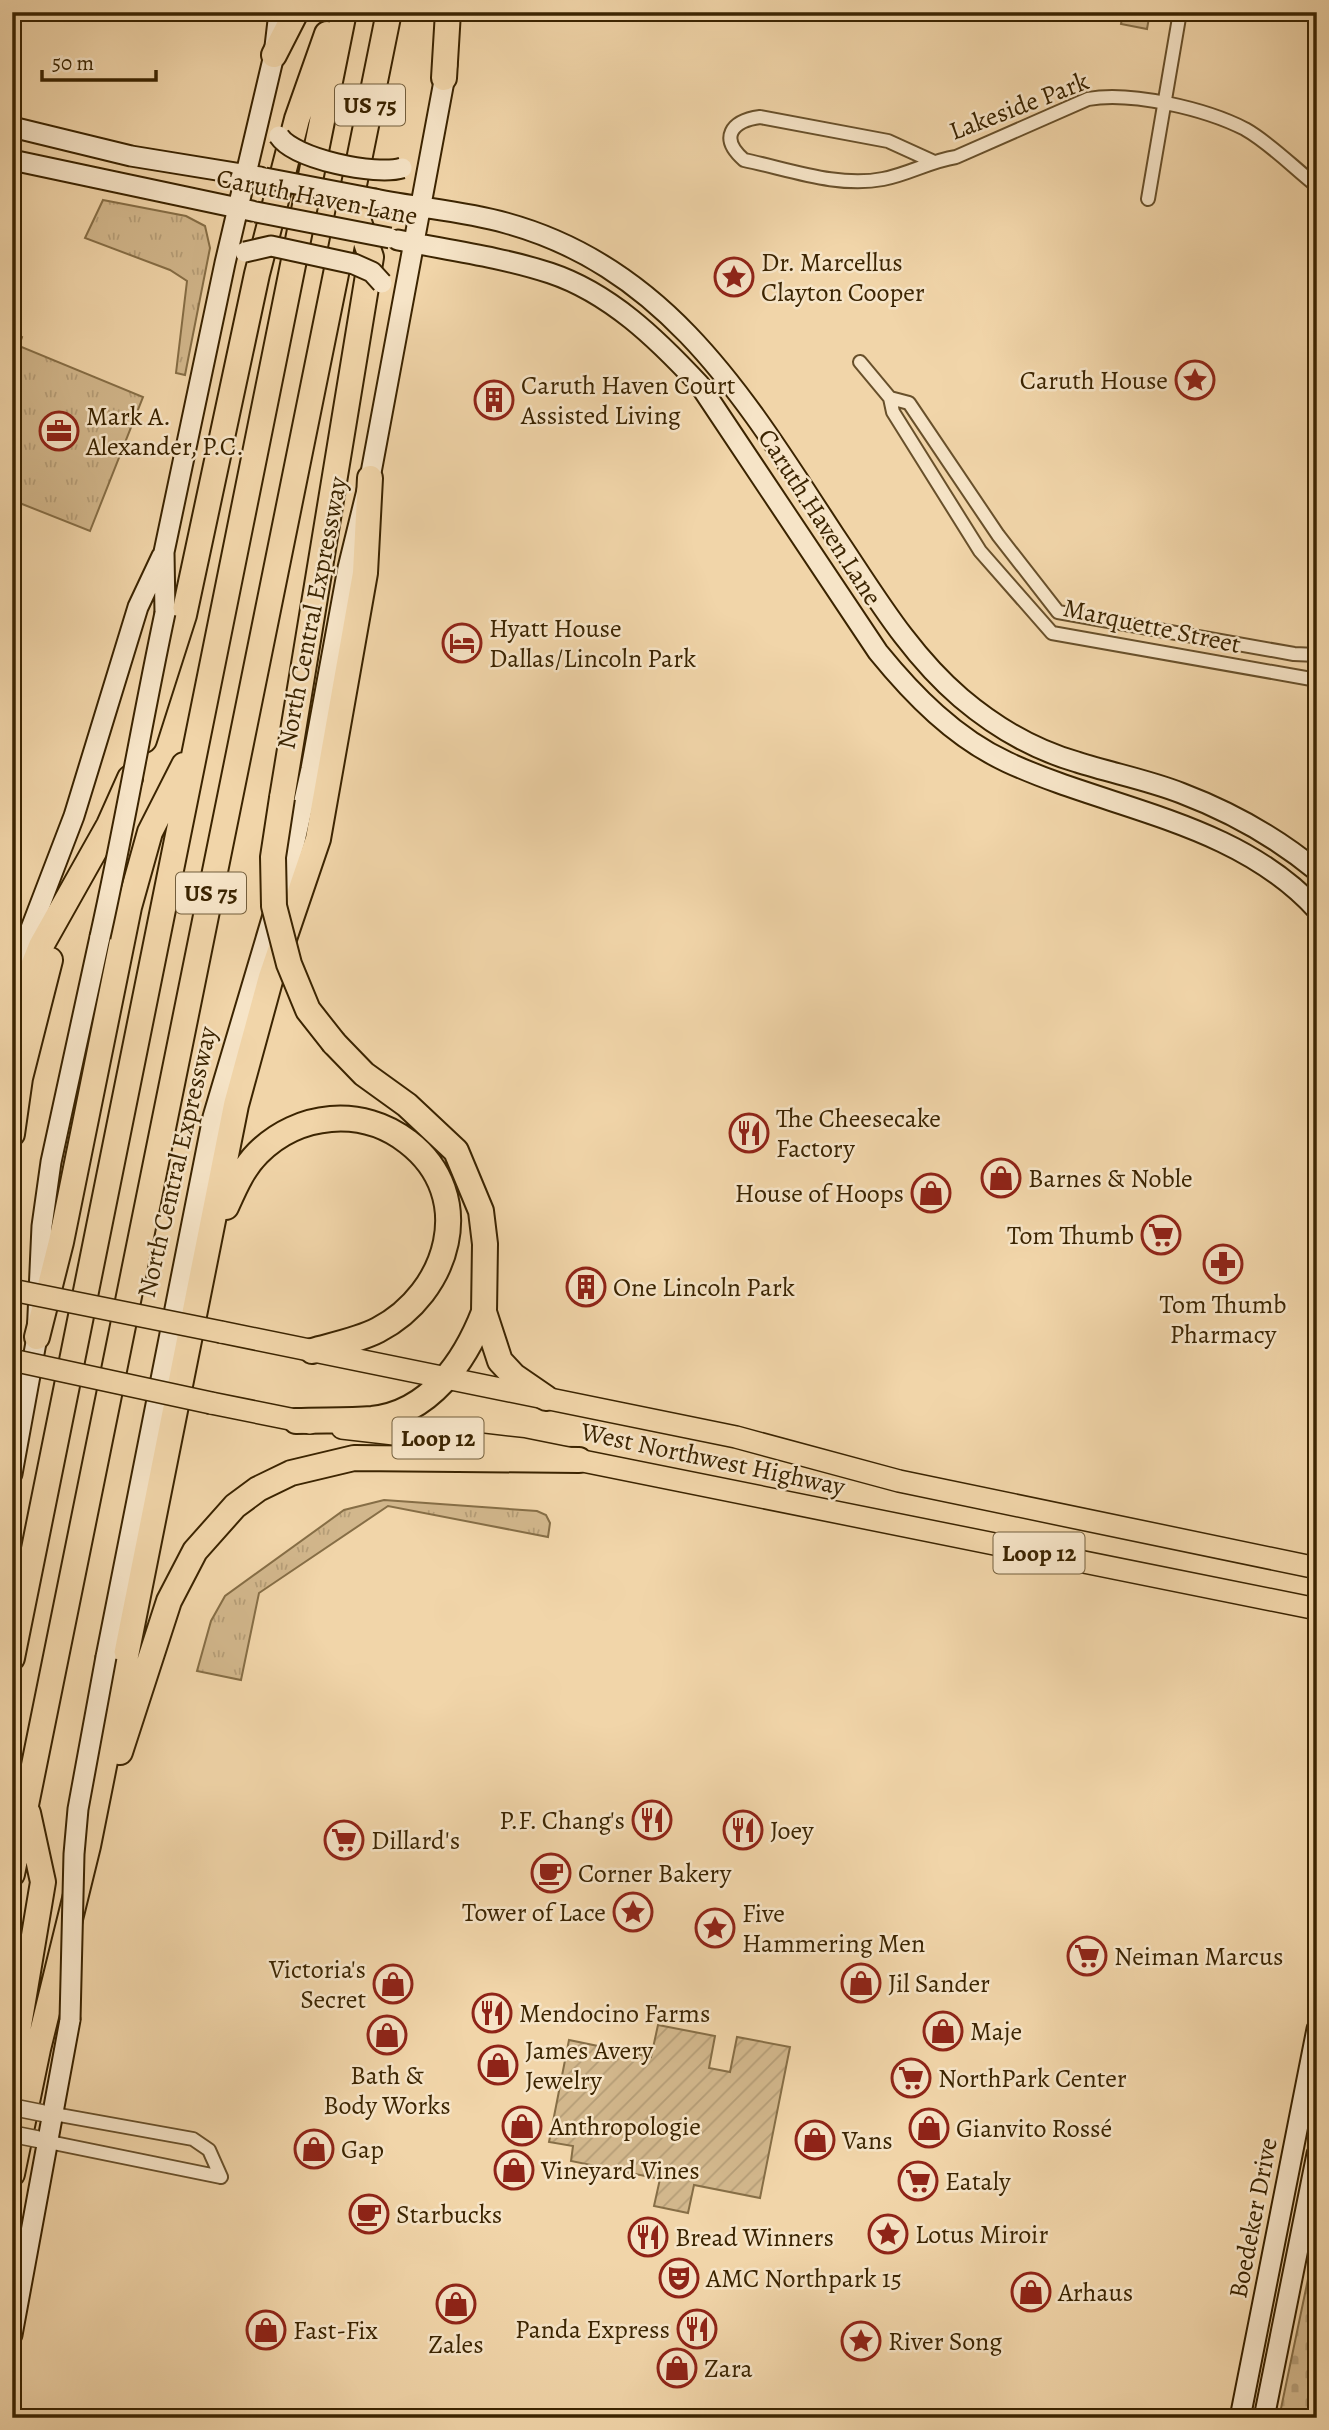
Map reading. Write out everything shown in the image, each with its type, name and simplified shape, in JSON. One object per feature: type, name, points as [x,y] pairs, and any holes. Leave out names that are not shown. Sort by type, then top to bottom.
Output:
[{"type":"highway","points":[[274,55],[296,12]]},
{"type":"highway","points":[[12,1019],[41,946],[79,881],[135,767],[184,615],[257,274],[298,120],[335,12]]},
{"type":"highway","name":"US 75","points":[[12,1658],[344,12]]},
{"type":"highway","name":"North Central Expressway","points":[[12,1874],[388,12]]},
{"type":"highway","points":[[444,78],[448,12]]},
{"type":"highway","points":[[351,199],[371,257],[273,857],[274,906],[289,964],[308,1010],[334,1044],[365,1074],[407,1105],[456,1152],[481,1211],[485,1244],[484,1312],[500,1361],[514,1376],[546,1398]]},
{"type":"highway","points":[[12,2174],[38,2049],[89,1846],[222,1174],[250,1049],[318,839],[365,573],[370,478]]},
{"type":"highway","points":[[37,1337],[61,1242],[129,907],[150,832],[199,736]]},
{"type":"highway","points":[[12,1134],[33,1020],[53,951],[79,881]]},
{"type":"highway","points":[[200,1295],[223,1215],[239,1176],[257,1153],[280,1135],[304,1123],[334,1117],[367,1121],[392,1131],[410,1143],[427,1163],[441,1188],[448,1218],[448,1243],[440,1266],[426,1291],[405,1312],[377,1331],[312,1351]]},
{"type":"highway","points":[[296,1421],[374,1419],[423,1400],[446,1378],[474,1338],[484,1312]]},
{"type":"highway","points":[[89,1846],[169,1601],[195,1551],[235,1506],[258,1489],[291,1473],[354,1458],[579,1460]]},
{"type":"highway","points":[[12,2067],[43,1882],[26,1806]]},
{"type":"main road","points":[[12,1474],[37,1337],[42,1226],[51,1162],[128,814],[145,703],[165,613],[164,552],[225,263],[247,211],[256,176],[264,102],[274,55],[279,12]]},
{"type":"main road","name":"North Central Expressway","points":[[12,2335],[48,2113],[70,2020],[76,1831],[106,1657],[213,1117],[295,841],[311,769],[348,568],[370,478],[411,242],[458,12]]},
{"type":"main road","points":[[264,102],[279,136],[301,155],[379,171],[402,168],[417,157],[432,138]]},
{"type":"main road","name":"Caruth Haven Lane","points":[[12,127],[131,156],[505,222],[558,241],[599,262],[693,337],[742,395],[892,620],[923,661],[961,699],[1016,737],[1073,761],[1178,791],[1218,808],[1291,850],[1317,871]]},
{"type":"main road","name":"Caruth Haven Lane","points":[[12,160],[247,211],[506,262],[573,282],[612,304],[671,354],[719,411],[878,652],[904,685],[969,740],[1004,761],[1069,789],[1219,839],[1269,869],[1317,910]]},
{"type":"main road","points":[[225,263],[245,252],[271,246],[354,264],[372,272],[400,312]]},
{"type":"main road","points":[[671,354],[693,337]]},
{"type":"main road","points":[[12,978],[74,816],[138,607],[164,552]]},
{"type":"main road","points":[[1069,789],[1073,761]]},
{"type":"main road","name":"West Northwest Highway","points":[[12,1290],[736,1437],[916,1485],[1317,1568]]},
{"type":"main road","name":"West Northwest Highway","points":[[12,1360],[296,1421],[477,1442],[579,1460],[1317,1609]]},
{"type":"main road","name":"Boedeker Drive","points":[[1241,2416],[1317,2029]]},
{"type":"main road","name":"Boedeker Drive","points":[[1264,2418],[1317,2154]]},
{"type":"main road","points":[[1241,2416],[1264,2418]]},
{"type":"street","points":[[1149,199],[1180,12]]},
{"type":"street","name":"Lakeside Park","points":[[932,161],[888,141],[760,117],[741,120],[733,128],[730,141],[734,151],[744,160],[849,182],[883,179],[932,161],[956,157],[1088,99],[1105,96],[1204,112],[1247,130],[1317,186]]},
{"type":"street","name":"Marquette Street","points":[[860,362],[890,398],[893,412],[980,551],[1052,633],[1317,680]]},
{"type":"street","name":"Marquette Street","points":[[890,398],[908,403],[998,536],[1058,612],[1317,655]]},
{"type":"street","points":[[980,551],[998,536]]},
{"type":"street","points":[[1229,665],[1233,643]]},
{"type":"street","points":[[12,2107],[193,2139],[209,2150],[221,2177],[12,2134]]},
{"type":"green space","points":[[1123,12],[1150,12],[1147,29],[1121,24]]},
{"type":"green space","points":[[103,200],[186,216],[205,226],[210,248],[185,375],[176,373],[187,281],[170,270],[85,238]]},
{"type":"green space","points":[[12,333],[22,337],[19,346],[143,397],[90,531],[12,500]]},
{"type":"green space","points":[[384,1500],[537,1511],[546,1515],[550,1523],[548,1537],[388,1506],[259,1593],[241,1680],[197,1671],[211,1621],[225,1596],[344,1510]]},
{"type":"green space","points":[[658,2025],[715,2036],[709,2068],[730,2072],[737,2037],[790,2047],[760,2198],[694,2185],[688,2213],[654,2206],[660,2179],[571,2161],[573,2146],[549,2142],[569,2040],[651,2057]]},
{"type":"green space","points":[[1317,2236],[1317,2418],[1279,2418]]},
{"type":"place","name":"Dr. Marcellus Clayton Cooper","points":[[734,277]]},
{"type":"place","name":"Caruth House","points":[[1195,380]]},
{"type":"place","name":"Caruth Haven Court Assisted Living","points":[[494,400]]},
{"type":"place","name":"Mark A. Alexander, P.C.","points":[[59,431]]},
{"type":"place","name":"Hyatt House Dallas/Lincoln Park","points":[[462,643]]},
{"type":"place","name":"The Cheesecake Factory","points":[[749,1133]]},
{"type":"place","name":"Barnes & Noble","points":[[1001,1178]]},
{"type":"place","name":"House of Hoops","points":[[931,1193]]},
{"type":"place","name":"Tom Thumb","points":[[1161,1235]]},
{"type":"place","name":"Tom Thumb Pharmacy","points":[[1223,1264]]},
{"type":"place","name":"One Lincoln Park","points":[[586,1287]]},
{"type":"place","name":"P.F. Chang's","points":[[652,1820]]},
{"type":"place","name":"Joey","points":[[743,1830]]},
{"type":"place","name":"Dillard's","points":[[344,1840]]},
{"type":"place","name":"Corner Bakery","points":[[551,1873]]},
{"type":"place","name":"Tower of Lace","points":[[633,1912]]},
{"type":"place","name":"Five Hammering Men","points":[[715,1928]]},
{"type":"place","name":"Neiman Marcus","points":[[1087,1956]]},
{"type":"place","name":"Jil Sander","points":[[861,1983]]},
{"type":"place","name":"Victoria's Secret","points":[[393,1984]]},
{"type":"place","name":"Mendocino Farms","points":[[492,2013]]},
{"type":"place","name":"Maje","points":[[943,2031]]},
{"type":"place","name":"Bath & Body Works","points":[[387,2035]]},
{"type":"place","name":"James Avery Jewelry","points":[[498,2065]]},
{"type":"place","name":"NorthPark Center","points":[[911,2078]]},
{"type":"place","name":"Anthropologie","points":[[522,2126]]},
{"type":"place","name":"Gianvito Rossé","points":[[929,2128]]},
{"type":"place","name":"Vans","points":[[815,2140]]},
{"type":"place","name":"Gap","points":[[314,2149]]},
{"type":"place","name":"Vineyard Vines","points":[[514,2170]]},
{"type":"place","name":"Eataly","points":[[918,2181]]},
{"type":"place","name":"Starbucks","points":[[369,2214]]},
{"type":"place","name":"Lotus Miroir","points":[[888,2234]]},
{"type":"place","name":"Bread Winners","points":[[648,2237]]},
{"type":"place","name":"AMC Northpark 15","points":[[679,2278]]},
{"type":"place","name":"Arhaus","points":[[1031,2292]]},
{"type":"place","name":"Zales","points":[[456,2304]]},
{"type":"place","name":"Panda Express","points":[[697,2329]]},
{"type":"place","name":"Fast-Fix","points":[[266,2330]]},
{"type":"place","name":"River Song","points":[[861,2341]]},
{"type":"place","name":"Zara","points":[[677,2368]]}]
